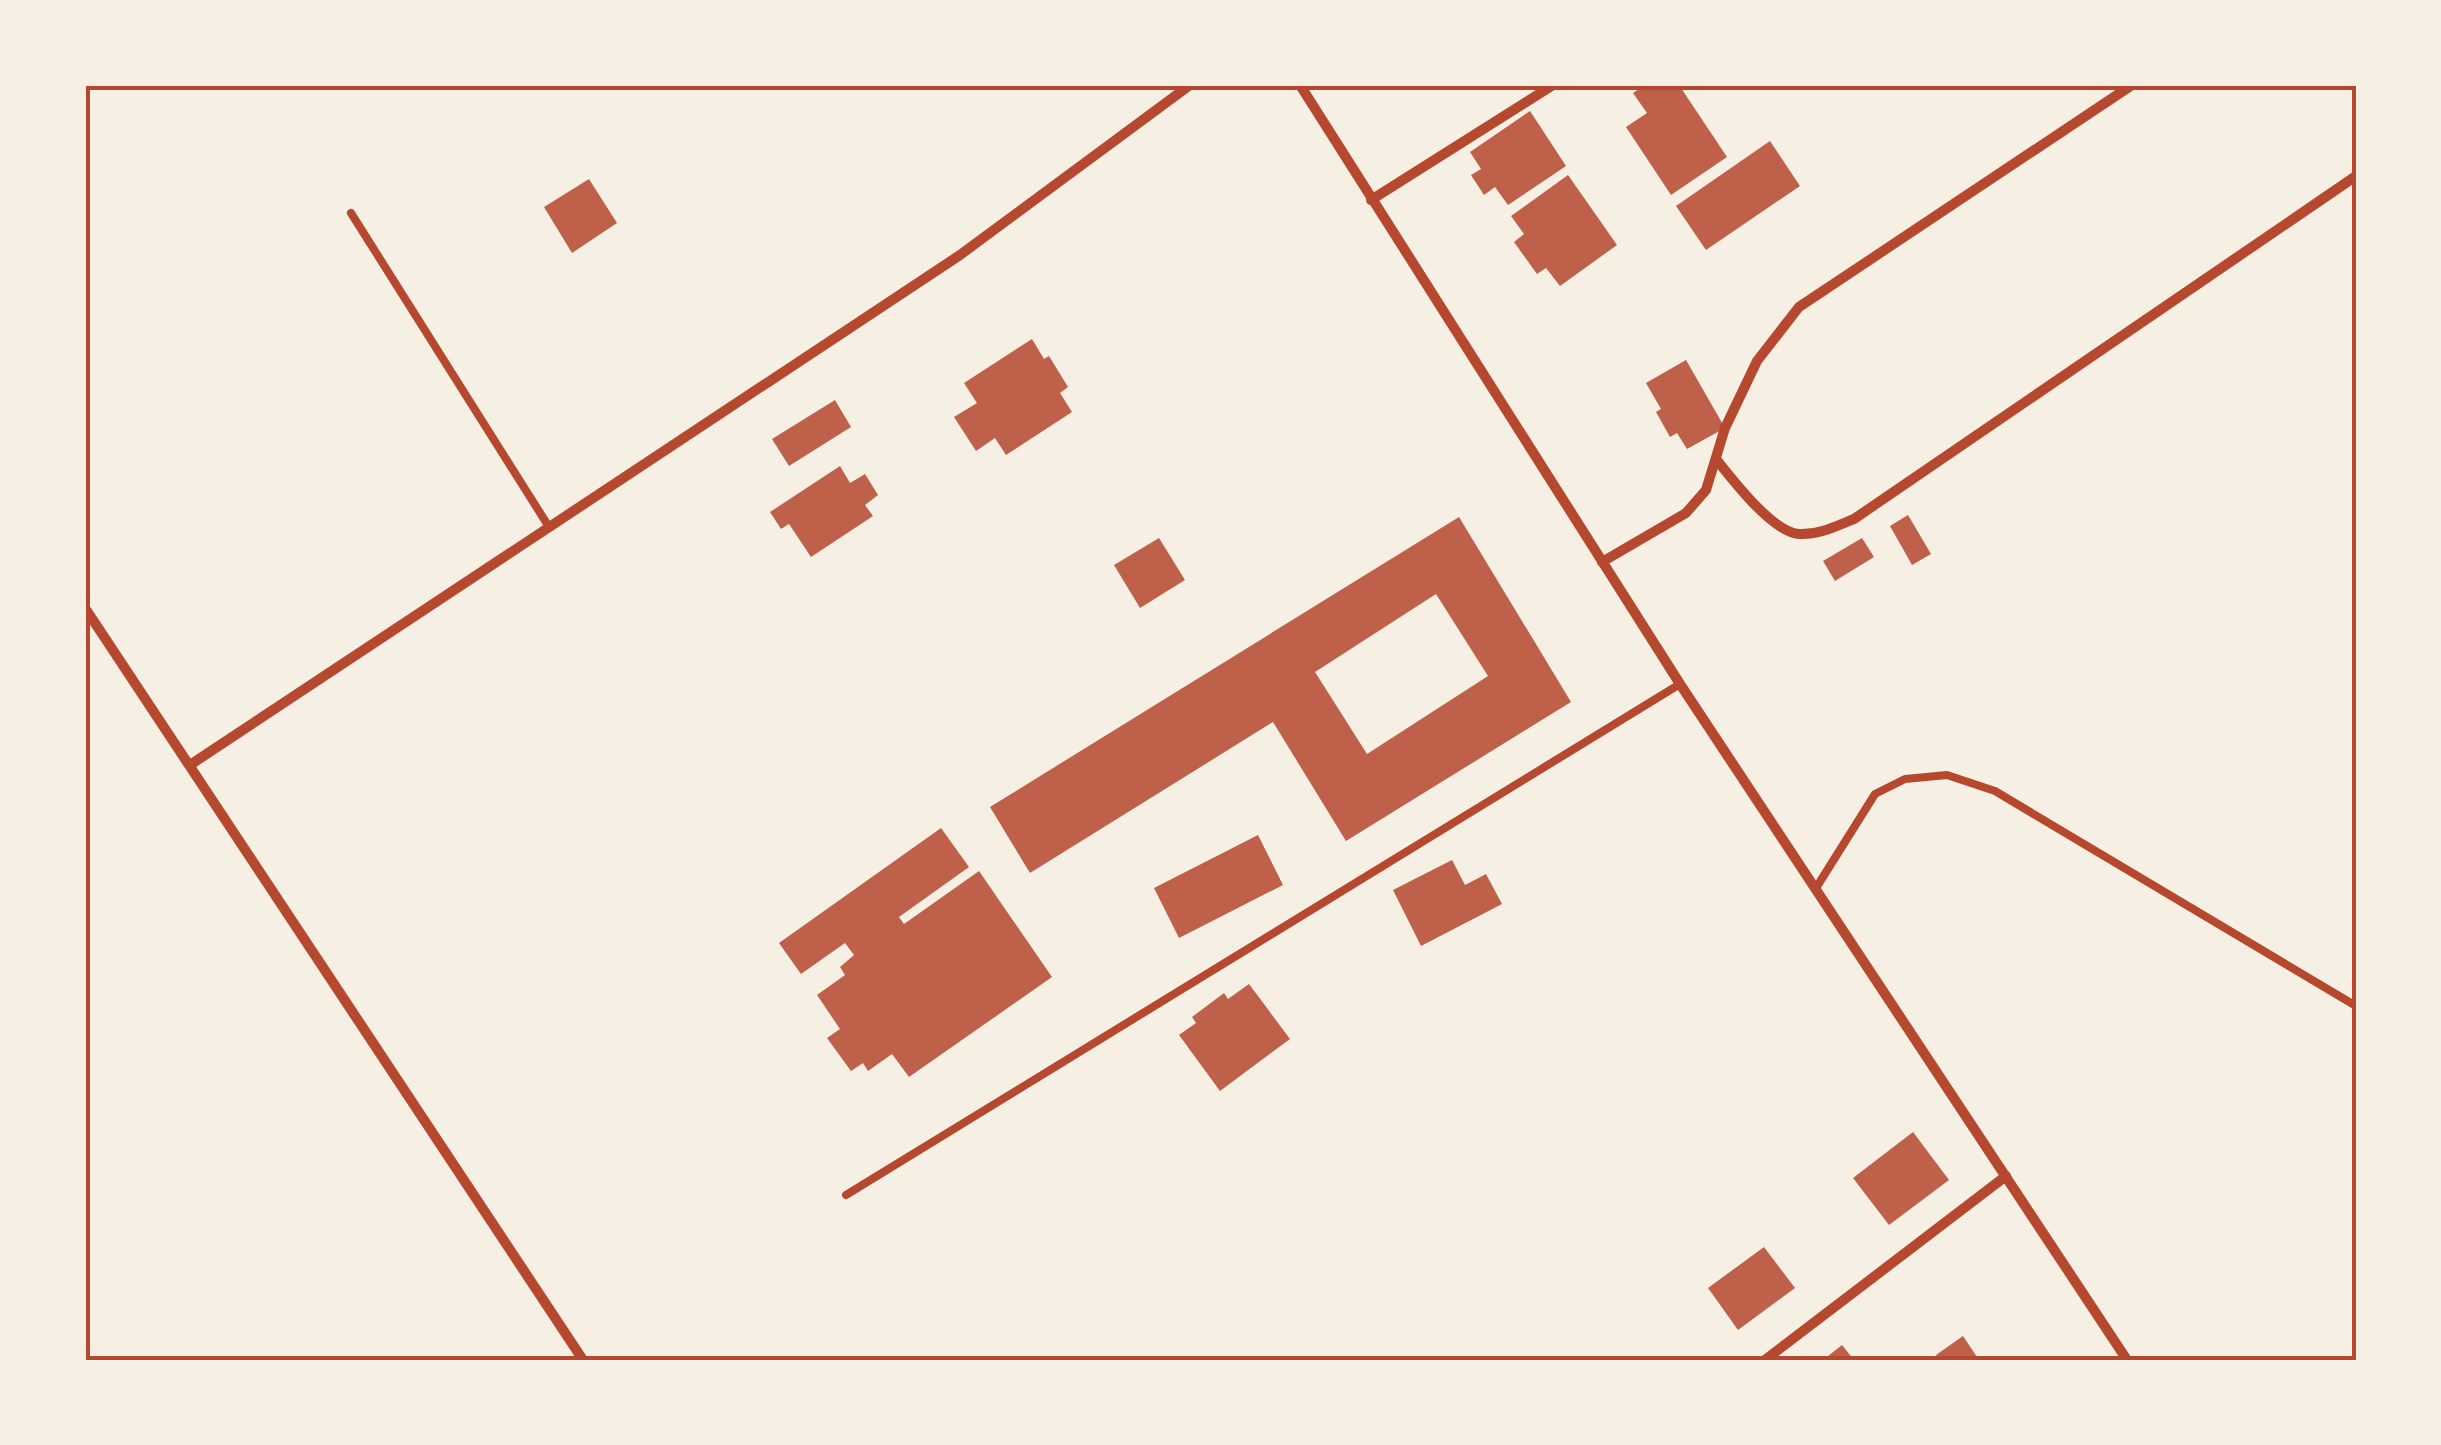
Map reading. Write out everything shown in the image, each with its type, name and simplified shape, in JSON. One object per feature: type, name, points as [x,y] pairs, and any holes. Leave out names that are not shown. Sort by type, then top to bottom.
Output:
[{"type":"street","points":[[190,765],[960,254],[1190,85]]},
{"type":"street","points":[[1300,85],[1680,684],[2128,1360]]},
{"type":"street","points":[[1372,200],[1553,85]]},
{"type":"street","points":[[1602,562],[1686,513],[1706,490],[1725,428],[1756,361],[1799,307],[2132,85]]},
{"type":"street","points":[[1716,459],[1754,506],[1794,534],[1822,532],[1854,519],[2356,176]]},
{"type":"street","points":[[85,608],[582,1360]]},
{"type":"street","points":[[1765,1360],[2006,1176]]},
{"type":"lane","points":[[351,213],[548,527]]},
{"type":"lane","points":[[846,1195],[1680,684]]},
{"type":"lane","points":[[1816,888],[1875,794],[1905,779],[1946,776],[1995,790],[2356,1006]]},
{"type":"building","points":[[1645,85],[1679,85],[1727,157],[1671,195],[1626,127],[1647,113],[1633,93]]},
{"type":"building","points":[[1530,111],[1566,166],[1508,205],[1495,187],[1484,195],[1471,175],[1481,169],[1470,152]]},
{"type":"building","points":[[1770,141],[1800,186],[1706,250],[1676,206]]},
{"type":"building","points":[[1568,175],[1617,245],[1560,286],[1546,268],[1537,274],[1514,242],[1524,234],[1511,216]]},
{"type":"building","points":[[589,179],[617,223],[572,253],[544,207]]},
{"type":"building","points":[[1032,339],[1044,359],[1049,356],[1068,387],[1060,393],[1072,412],[1006,455],[995,438],[976,451],[954,417],[977,403],[964,383]]},
{"type":"building","points":[[1686,360],[1725,428],[1687,449],[1677,433],[1670,437],[1656,412],[1661,409],[1646,383]]},
{"type":"building","points":[[835,400],[851,427],[789,466],[772,439]]},
{"type":"building","points":[[840,466],[850,483],[865,474],[878,495],[865,505],[873,516],[811,557],[789,524],[781,529],[770,512]]},
{"type":"building","points":[[1908,515],[1931,554],[1912,565],[1890,526]]},
{"type":"building","points":[[1459,517],[1571,702],[1346,841],[1273,722],[1030,873],[990,807]],"holes":[[[1436,594],[1488,676],[1367,754],[1315,672]]]},
{"type":"building","points":[[1159,538],[1185,580],[1140,608],[1114,565]]},
{"type":"building","points":[[1862,538],[1874,557],[1835,581],[1823,561]]},
{"type":"building","points":[[941,828],[969,867],[899,917],[904,924],[979,871],[1052,977],[909,1077],[892,1054],[868,1071],[863,1063],[851,1071],[827,1038],[840,1029],[817,995],[845,975],[840,967],[854,955],[845,943],[801,974],[779,943]]},
{"type":"building","points":[[1258,835],[1283,885],[1179,938],[1154,888]]},
{"type":"building","points":[[1452,860],[1465,885],[1486,874],[1502,904],[1421,946],[1393,890]]},
{"type":"building","points":[[1249,984],[1290,1039],[1220,1091],[1179,1035],[1196,1023],[1192,1017],[1224,993],[1228,999]]},
{"type":"building","points":[[1913,1132],[1949,1180],[1889,1225],[1853,1178]]},
{"type":"building","points":[[1764,1247],[1795,1288],[1738,1330],[1708,1288]]},
{"type":"building","points":[[1963,1336],[1979,1360],[1939,1360],[1936,1355]]},
{"type":"building","points":[[1842,1345],[1854,1360],[1823,1360]]}]
